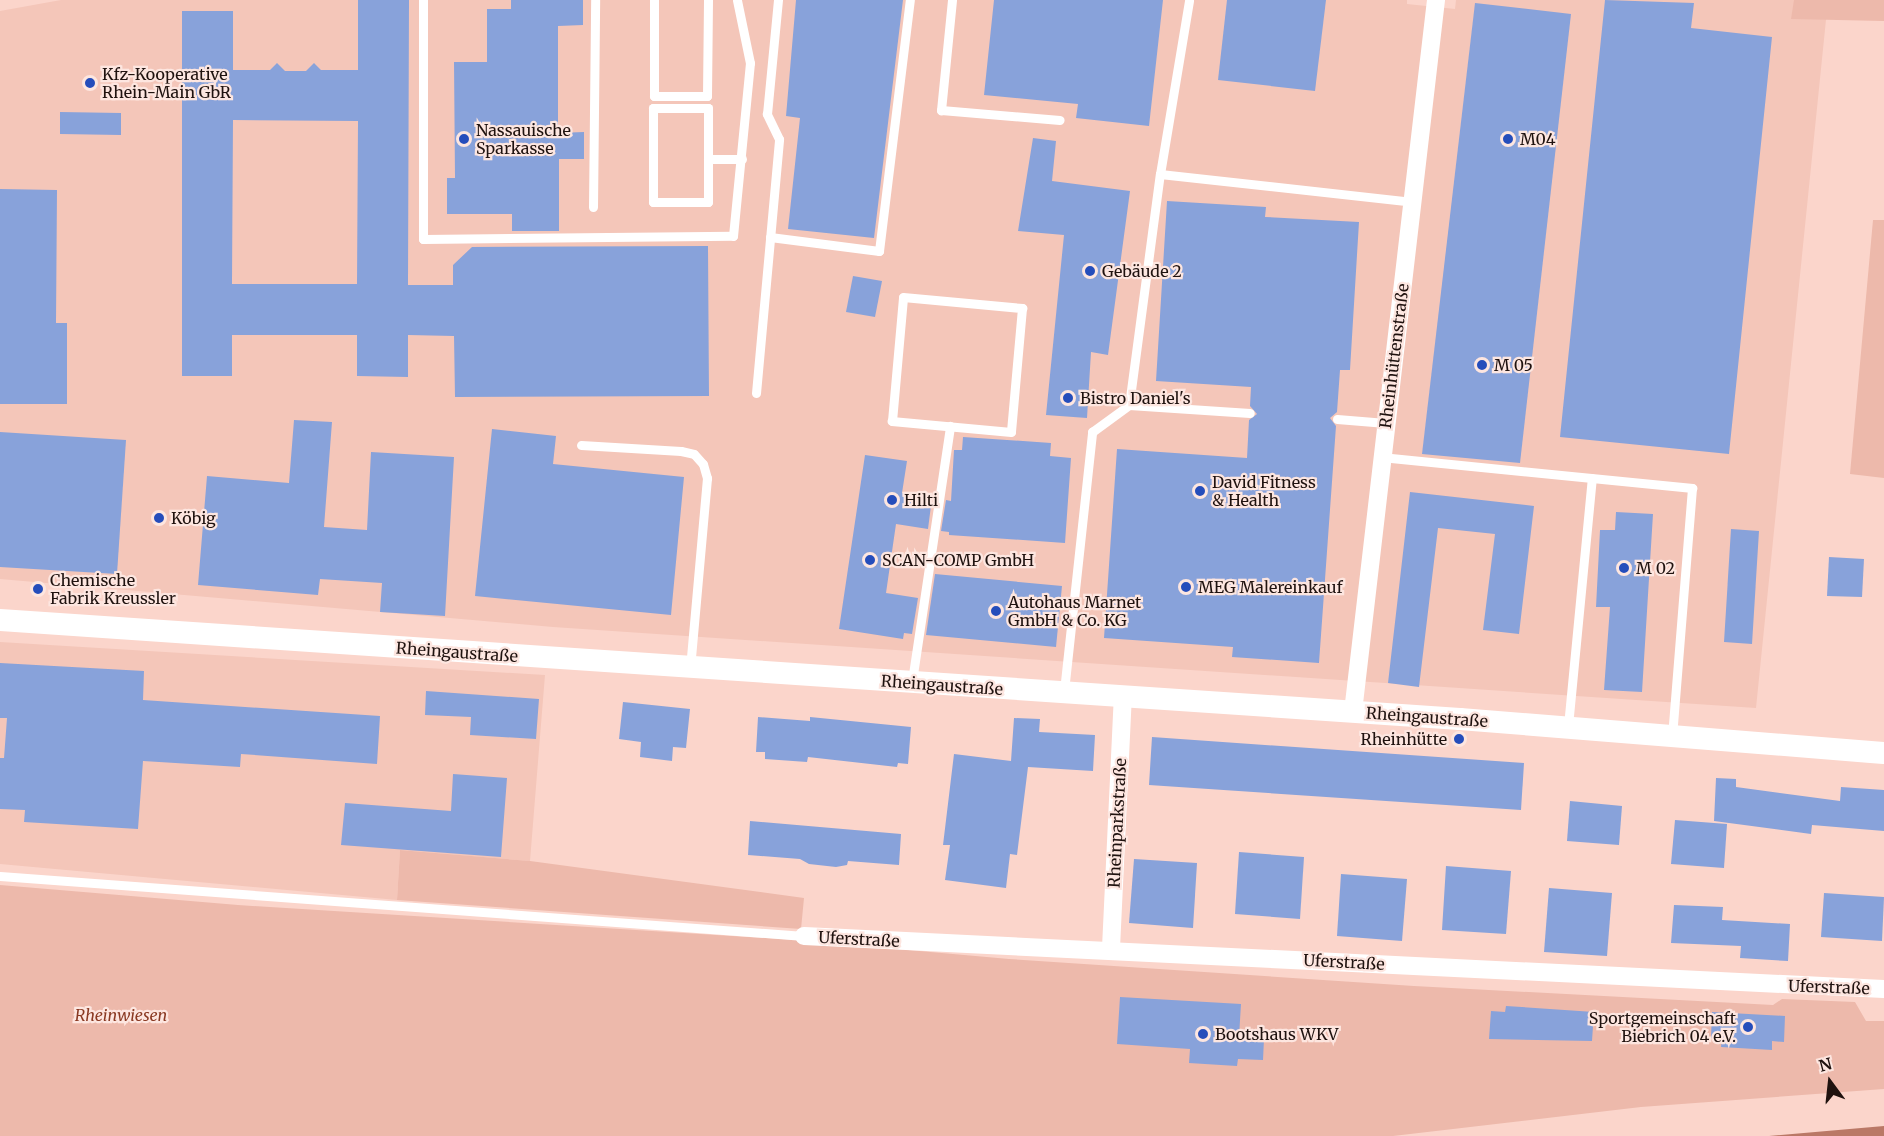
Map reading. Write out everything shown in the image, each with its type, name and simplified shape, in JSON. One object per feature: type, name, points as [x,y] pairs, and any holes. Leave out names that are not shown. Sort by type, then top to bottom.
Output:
[{"type":"street","name":"Rheinhüttenstraße","points":[[1353,712],[1436,0]]},
{"type":"street","name":"Rheingaustraße","points":[[0,620],[1353,712],[1884,753]]},
{"type":"street","name":"Rheinparkstraße","points":[[1111,948],[1123,698]]},
{"type":"street","name":"Uferstraße","points":[[804,936],[991,947],[1111,948],[1884,989]]},
{"type":"lane","points":[[423,0],[423,240],[734,236],[750,63],[736,0]]},
{"type":"lane","points":[[593,207],[596,0]]},
{"type":"lane","points":[[654,0],[654,96],[707,96],[708,0]]},
{"type":"lane","points":[[756,393],[779,139],[767,114],[778,0]]},
{"type":"lane","points":[[770,237],[879,251],[910,0]]},
{"type":"lane","points":[[952,0],[941,110],[1060,120]]},
{"type":"lane","points":[[1129,405],[1160,174],[1189,0]]},
{"type":"lane","points":[[653,108],[708,108],[708,159],[708,202],[653,202],[653,108]]},
{"type":"lane","points":[[708,159],[742,159]]},
{"type":"lane","points":[[1160,174],[1412,202]]},
{"type":"lane","points":[[903,297],[1022,308],[1011,432],[950,426],[892,421],[903,297]]},
{"type":"lane","points":[[1064,693],[1092,432],[1129,405],[1250,413]]},
{"type":"lane","points":[[1336,419],[1386,423]]},
{"type":"lane","points":[[912,683],[950,426]]},
{"type":"lane","points":[[581,445],[681,451],[694,454],[703,464],[707,478],[690,668]]},
{"type":"lane","points":[[1382,457],[1692,488],[1672,737]]},
{"type":"lane","points":[[1568,729],[1592,478]]},
{"type":"lane","points":[[0,876],[804,936]]},
{"type":"shaded area","points":[[61,0],[1407,0],[1407,4],[1455,9],[1456,0],[1828,0],[1756,708],[553,627],[0,579],[0,11]]},
{"type":"shaded area","points":[[0,642],[545,675],[530,861],[400,850],[397,900],[0,864]]},
{"type":"shaded area","points":[[1884,1126],[1884,1136],[1769,1136]]},
{"type":"green space","points":[[1794,0],[1884,0],[1884,21],[1791,19]]},
{"type":"green space","points":[[1873,220],[1884,220],[1884,478],[1850,474]]},
{"type":"green space","points":[[400,850],[530,861],[804,898],[801,929],[397,900]]},
{"type":"green space","name":"Rheinwiesen","points":[[0,885],[238,905],[796,940],[1009,959],[1414,986],[1773,1005],[1782,999],[1855,1002],[1866,1021],[1884,1021],[1884,1089],[1641,1107],[1393,1136],[0,1136]]},
{"type":"building","points":[[358,0],[409,0],[408,285],[453,285],[453,265],[472,247],[708,246],[709,396],[455,397],[454,336],[408,335],[408,377],[357,376],[357,335],[232,335],[232,376],[182,376],[182,11],[233,11],[233,70],[270,70],[277,63],[285,71],[306,71],[314,63],[321,70],[358,70]],"holes":[[[233,120],[358,121],[357,284],[232,284]]]},
{"type":"building","points":[[511,0],[583,0],[583,25],[558,26],[558,133],[584,132],[584,159],[559,159],[559,231],[512,231],[512,214],[447,214],[447,178],[455,178],[454,62],[487,62],[487,9],[511,9]]},
{"type":"building","points":[[796,0],[903,0],[874,238],[788,229],[800,118],[786,116]]},
{"type":"building","points":[[994,0],[1163,0],[1149,126],[1076,118],[1078,104],[984,95]]},
{"type":"building","points":[[1227,0],[1326,0],[1315,91],[1218,80]]},
{"type":"building","points":[[1605,0],[1694,3],[1691,28],[1772,37],[1729,454],[1560,437]]},
{"type":"building","points":[[1475,3],[1571,14],[1520,463],[1422,454]]},
{"type":"building","points":[[60,112],[121,113],[121,135],[60,134]]},
{"type":"building","name":"Gebäude 2","points":[[1033,138],[1056,141],[1052,181],[1130,191],[1108,355],[1091,352],[1087,418],[1046,415],[1064,235],[1018,231]]},
{"type":"building","points":[[0,189],[57,190],[56,323],[67,323],[67,404],[0,404]]},
{"type":"building","points":[[1167,201],[1266,207],[1265,217],[1359,222],[1350,370],[1340,370],[1337,412],[1330,418],[1336,426],[1319,663],[1232,657],[1233,647],[1104,638],[1117,449],[1247,458],[1249,420],[1257,414],[1250,406],[1251,387],[1156,381]]},
{"type":"building","points":[[853,276],[882,281],[875,317],[846,312]]},
{"type":"building","points":[[294,420],[332,422],[324,527],[367,530],[371,452],[454,457],[445,616],[380,612],[382,583],[320,579],[318,595],[198,585],[207,476],[289,483]]},
{"type":"building","points":[[492,429],[556,436],[553,464],[684,477],[671,615],[475,596]]},
{"type":"building","points":[[0,432],[126,440],[117,574],[0,567]]},
{"type":"building","points":[[963,437],[1051,443],[1050,456],[1071,458],[1065,543],[949,535],[949,532],[941,531],[946,500],[951,501],[954,450],[962,450]]},
{"type":"building","name":"SCAN-COMP GmbH","points":[[865,455],[907,461],[902,493],[932,498],[928,529],[896,524],[886,593],[918,598],[912,634],[904,633],[903,639],[839,629]]},
{"type":"building","points":[[1410,492],[1534,506],[1519,634],[1483,630],[1495,534],[1438,528],[1419,687],[1388,683]]},
{"type":"building","name":"M 02","points":[[1616,512],[1653,514],[1642,692],[1604,690],[1610,607],[1596,607],[1600,530],[1615,530]]},
{"type":"building","points":[[1731,529],[1759,531],[1752,644],[1724,642]]},
{"type":"building","points":[[1829,557],[1864,559],[1862,597],[1827,596]]},
{"type":"building","name":"Autohaus Marnet GmbH & Co. KG","points":[[935,574],[1062,586],[1056,647],[926,635]]},
{"type":"building","points":[[0,663],[144,671],[143,700],[380,716],[377,764],[241,754],[240,767],[143,761],[138,829],[24,822],[25,810],[0,809],[0,758],[4,758],[7,718],[0,718]]},
{"type":"building","points":[[426,691],[539,699],[536,739],[470,735],[471,717],[425,715]]},
{"type":"building","points":[[623,702],[690,709],[686,748],[673,747],[672,761],[640,757],[641,742],[619,739]]},
{"type":"building","points":[[758,717],[810,721],[810,717],[911,727],[908,764],[898,763],[897,767],[808,757],[807,762],[765,759],[765,752],[756,752]]},
{"type":"building","points":[[1014,718],[1040,719],[1039,732],[1095,735],[1093,771],[1028,767],[1017,855],[1010,854],[1006,888],[945,880],[950,845],[943,845],[954,754],[1011,761]]},
{"type":"building","points":[[1152,737],[1524,763],[1521,810],[1149,785]]},
{"type":"building","points":[[453,774],[507,778],[501,857],[341,845],[345,803],[451,811]]},
{"type":"building","points":[[1716,778],[1736,779],[1736,787],[1840,801],[1841,787],[1884,790],[1884,831],[1812,825],[1811,834],[1714,821]]},
{"type":"building","points":[[1570,801],[1622,806],[1619,845],[1567,841]]},
{"type":"building","points":[[1675,820],[1727,824],[1724,868],[1671,864]]},
{"type":"building","points":[[750,821],[901,834],[899,865],[848,861],[847,865],[836,867],[809,864],[800,859],[748,855]]},
{"type":"building","points":[[1239,852],[1304,857],[1300,919],[1235,914]]},
{"type":"building","points":[[1134,859],[1197,863],[1193,928],[1129,923]]},
{"type":"building","points":[[1446,866],[1511,871],[1506,934],[1442,930]]},
{"type":"building","points":[[1341,874],[1407,879],[1402,941],[1337,936]]},
{"type":"building","points":[[1549,888],[1612,893],[1607,956],[1544,952]]},
{"type":"building","points":[[1824,893],[1884,897],[1882,941],[1821,937]]},
{"type":"building","points":[[1674,905],[1723,907],[1722,920],[1790,924],[1788,961],[1740,958],[1741,946],[1671,943]]},
{"type":"building","points":[[1120,997],[1241,1004],[1239,1037],[1264,1039],[1263,1060],[1238,1059],[1237,1066],[1189,1063],[1190,1049],[1117,1044]]},
{"type":"building","points":[[1506,1006],[1594,1012],[1592,1041],[1489,1039],[1491,1011],[1505,1012]]},
{"type":"building","name":"Sportgemeinschaft Biebrich 04 e.V.","points":[[1712,1012],[1785,1016],[1784,1042],[1772,1041],[1772,1050],[1721,1047],[1722,1039],[1711,1038]]},
{"type":"place","name":"Kfz-Kooperative Rhein-Main GbR","points":[[90,83]]},
{"type":"place","name":"Nassauische Sparkasse","points":[[464,139]]},
{"type":"place","name":"M04","points":[[1508,139]]},
{"type":"place","name":"Gebäude 2","points":[[1090,271]]},
{"type":"place","name":"M 05","points":[[1482,365]]},
{"type":"place","name":"Bistro Daniel's","points":[[1068,398]]},
{"type":"place","name":"David Fitness & Health","points":[[1200,491]]},
{"type":"place","name":"Hilti","points":[[892,500]]},
{"type":"place","name":"Köbig","points":[[159,518]]},
{"type":"place","name":"SCAN-COMP GmbH","points":[[870,560]]},
{"type":"place","name":"M 02","points":[[1624,568]]},
{"type":"place","name":"MEG Malereinkauf","points":[[1186,587]]},
{"type":"place","name":"Chemische Fabrik Kreussler","points":[[38,589]]},
{"type":"place","name":"Autohaus Marnet GmbH & Co. KG","points":[[996,611]]},
{"type":"place","name":"Rheinhütte","points":[[1459,739]]},
{"type":"place","name":"Sportgemeinschaft Biebrich 04 e.V.","points":[[1748,1027]]},
{"type":"place","name":"Bootshaus WKV","points":[[1203,1034]]}]
